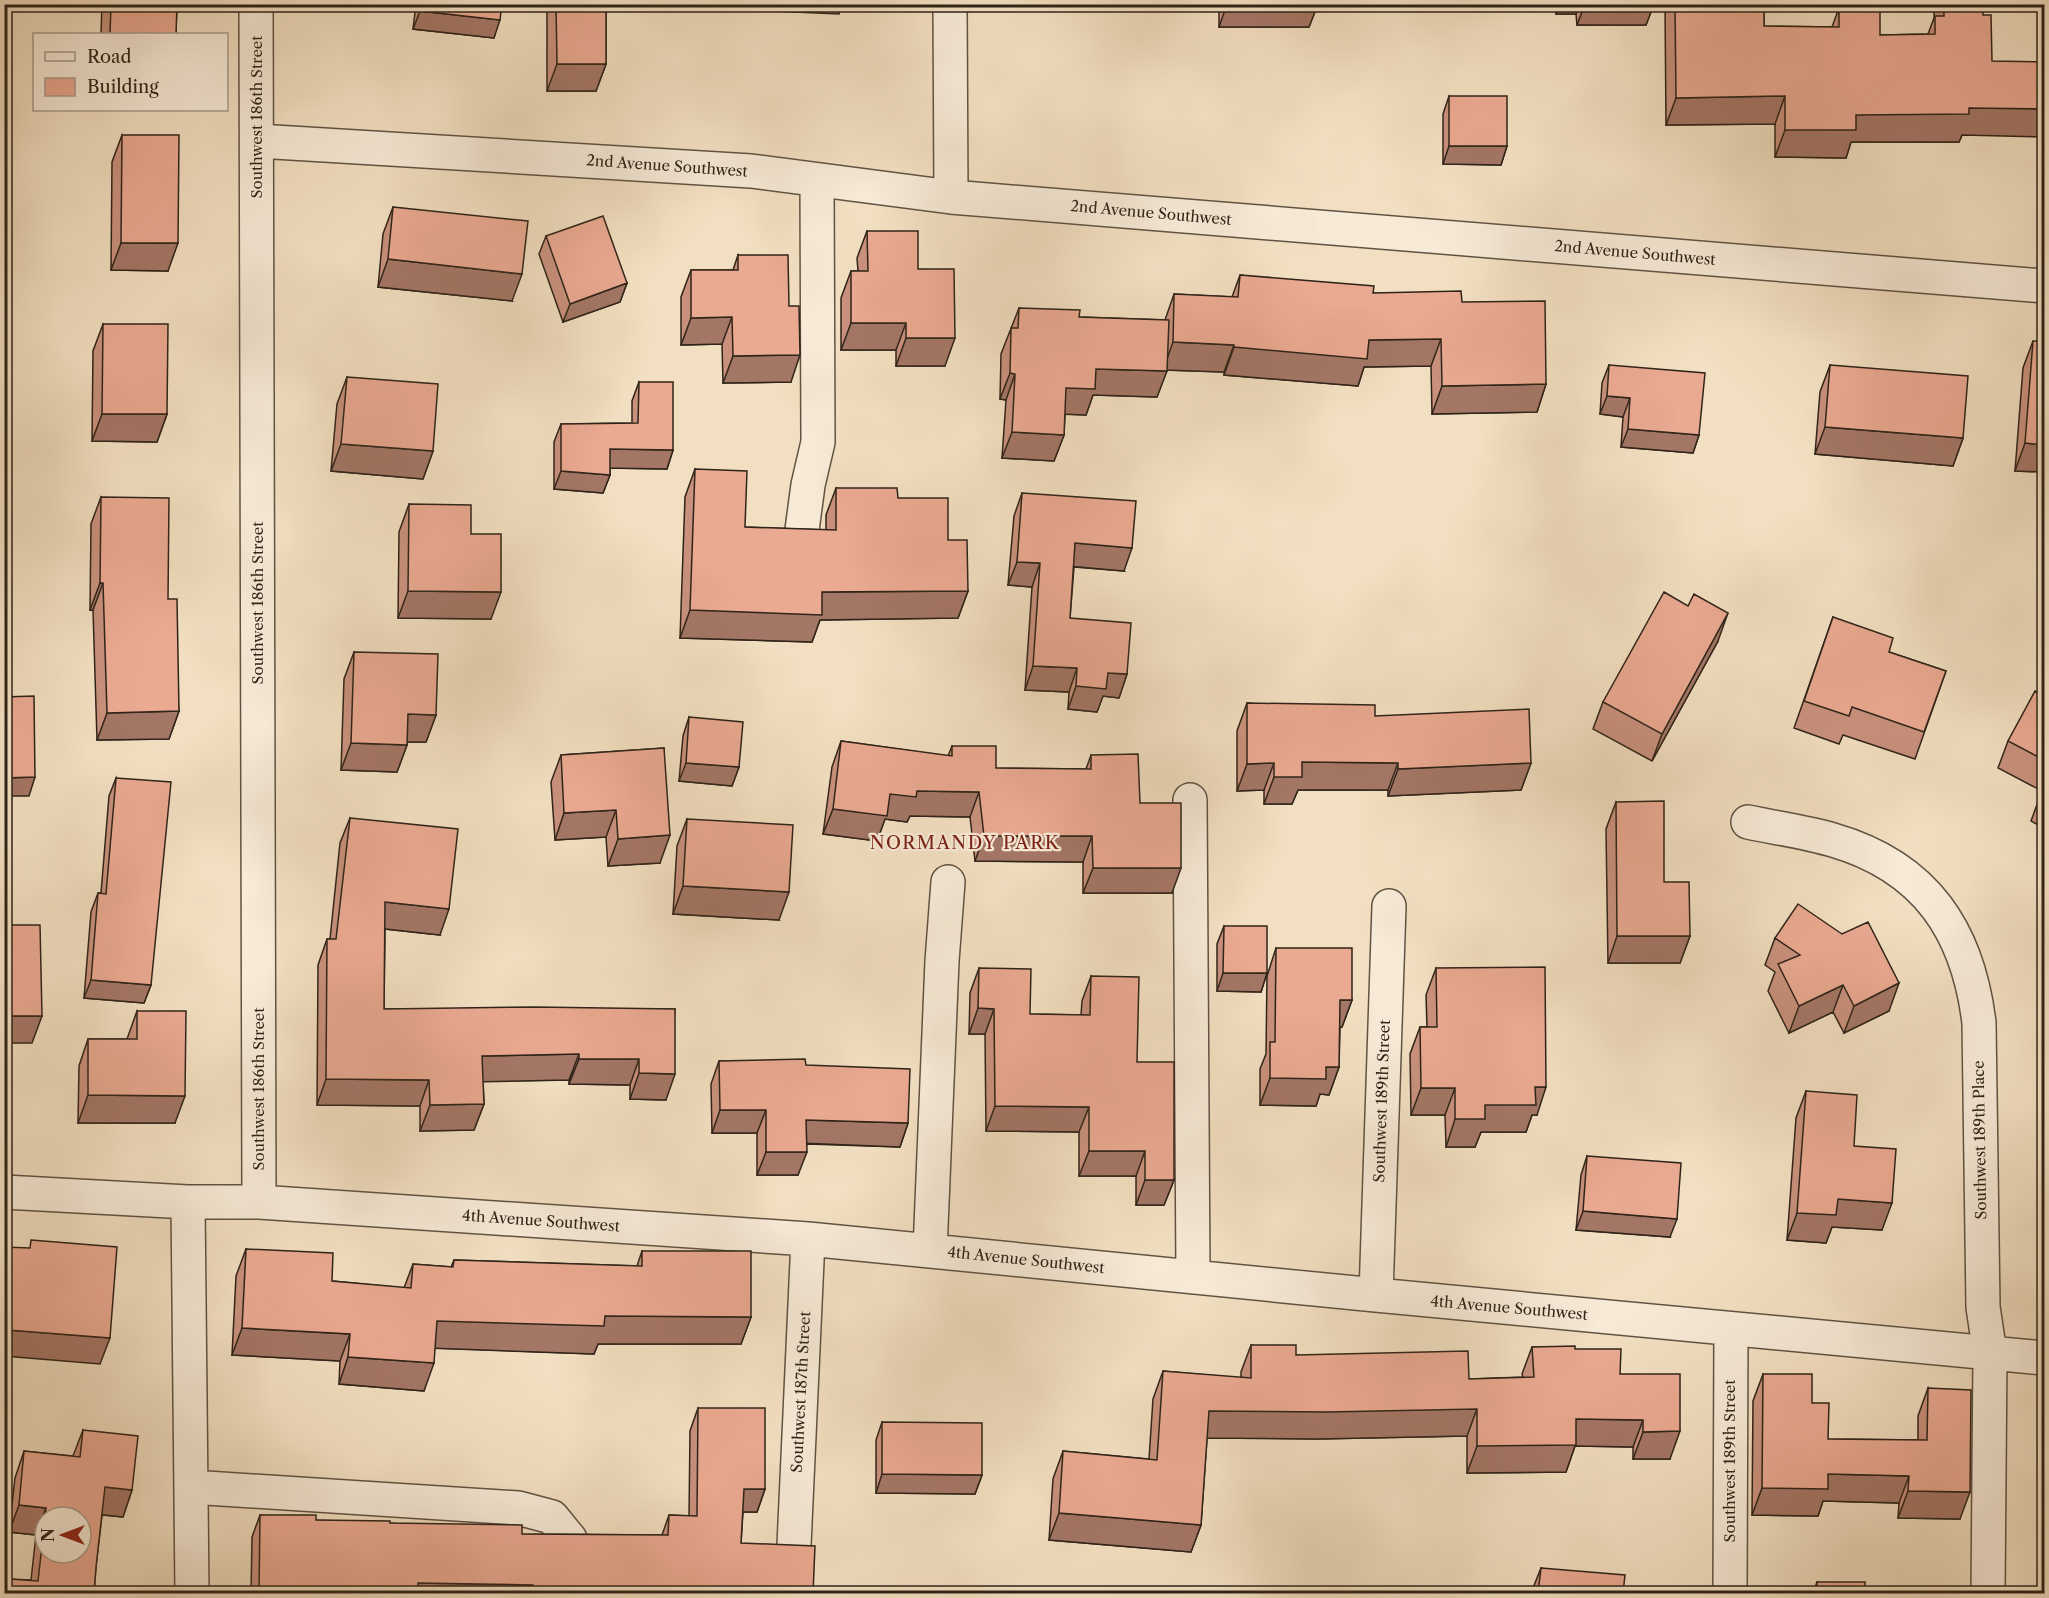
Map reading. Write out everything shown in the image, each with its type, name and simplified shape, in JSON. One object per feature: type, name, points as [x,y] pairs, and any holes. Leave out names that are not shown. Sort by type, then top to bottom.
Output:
[{"type":"street","name":"Southwest 186th Street","points":[[256,4],[259,1202]]},
{"type":"street","points":[[951,4],[951,197]]},
{"type":"street","name":"2nd Avenue Southwest","points":[[258,141],[751,171],[951,197],[2044,286]]},
{"type":"street","points":[[802,530],[808,485],[818,442],[817,180]]},
{"type":"street","points":[[1190,800],[1193,1277]]},
{"type":"street","name":"Southwest 189th Place","points":[[1748,822],[1834,840],[1875,856],[1909,878],[1943,914],[1963,951],[1975,990],[1979,1023],[1983,1307],[1990,1354],[1988,1593]]},
{"type":"street","points":[[930,1251],[942,961],[948,882]]},
{"type":"street","name":"Southwest 189th Street","points":[[1376,1295],[1389,906]]},
{"type":"street","name":"4th Avenue Southwest","points":[[4,1192],[188,1202],[259,1202],[808,1239],[2044,1358]]},
{"type":"street","points":[[188,1202],[192,1593]]},
{"type":"street","name":"Southwest 187th Street","points":[[794,1545],[808,1239]]},
{"type":"street","name":"Southwest 189th Street","points":[[1730,1593],[1731,1329]]},
{"type":"street","points":[[191,1487],[518,1508],[552,1516],[570,1539]]},
{"type":"building","points":[[111,4],[177,4],[176,33],[110,33]]},
{"type":"building","points":[[421,4],[502,4],[500,20],[420,11]]},
{"type":"building","points":[[556,4],[606,4],[606,64],[557,64]]},
{"type":"building","points":[[1675,4],[1764,4],[1764,26],[1839,27],[1839,8],[1880,8],[1880,35],[1935,34],[1935,16],[1944,16],[1944,4],[1983,4],[1983,15],[1991,15],[1992,61],[2044,62],[2044,109],[1969,108],[1969,114],[1856,115],[1856,130],[1785,130],[1785,96],[1676,98]]},
{"type":"building","points":[[1449,96],[1507,96],[1507,146],[1449,146]]},
{"type":"building","points":[[122,135],[179,135],[178,243],[121,243]]},
{"type":"building","points":[[393,207],[528,221],[522,274],[388,259]]},
{"type":"building","points":[[603,216],[627,283],[570,304],[546,236]]},
{"type":"building","points":[[867,231],[918,231],[918,269],[954,269],[955,338],[906,338],[906,323],[851,323],[851,271],[868,271]]},
{"type":"building","points":[[738,255],[788,255],[789,306],[799,306],[800,355],[733,356],[732,317],[691,318],[691,270],[738,270]]},
{"type":"building","points":[[1240,275],[1374,286],[1373,293],[1461,291],[1462,302],[1545,301],[1546,384],[1442,386],[1441,339],[1369,340],[1367,359],[1234,347],[1234,345],[1173,342],[1174,294],[1238,297]]},
{"type":"building","points":[[1019,308],[1080,310],[1079,317],[1169,320],[1167,371],[1096,369],[1095,389],[1066,388],[1064,435],[1012,432],[1015,374],[1010,373],[1011,328],[1018,328]]},
{"type":"building","points":[[103,324],[168,324],[167,414],[102,414]]},
{"type":"building","points":[[2033,341],[2044,341],[2044,445],[2025,443]]},
{"type":"building","points":[[1609,365],[1705,373],[1699,435],[1628,429],[1630,398],[1607,396]]},
{"type":"building","points":[[1830,365],[1968,376],[1963,438],[1825,427]]},
{"type":"building","points":[[347,377],[438,384],[433,451],[341,444]]},
{"type":"building","points":[[639,382],[673,382],[673,450],[610,449],[610,475],[561,471],[561,424],[638,423]]},
{"type":"building","points":[[695,469],[747,471],[745,527],[836,530],[836,488],[897,488],[898,498],[948,498],[948,540],[967,540],[968,591],[822,592],[822,615],[690,610]]},
{"type":"building","points":[[1022,493],[1136,501],[1132,548],[1075,543],[1070,618],[1131,623],[1127,674],[1108,673],[1106,689],[1076,686],[1077,668],[1033,666],[1040,563],[1017,562]]},
{"type":"building","points":[[101,497],[169,498],[168,599],[177,599],[179,711],[107,713],[103,583],[100,583]]},
{"type":"building","points":[[409,504],[471,505],[471,534],[501,534],[501,592],[408,591]]},
{"type":"building","points":[[1664,592],[1688,606],[1694,594],[1728,613],[1662,734],[1603,702]]},
{"type":"building","points":[[1833,617],[1893,638],[1889,652],[1946,671],[1924,732],[1852,707],[1849,716],[1804,701]]},
{"type":"building","points":[[354,652],[438,654],[436,715],[408,714],[407,745],[351,743]]},
{"type":"building","points":[[2035,691],[2044,696],[2044,760],[2008,741]]},
{"type":"building","points":[[34,696],[35,777],[4,778],[4,697]]},
{"type":"building","points":[[1247,703],[1375,705],[1375,716],[1529,709],[1531,763],[1398,769],[1398,763],[1302,762],[1302,777],[1274,777],[1274,763],[1247,764]]},
{"type":"building","points":[[689,717],[743,722],[739,767],[686,763]]},
{"type":"building","points":[[841,741],[952,756],[952,746],[996,746],[996,768],[1091,769],[1091,755],[1138,754],[1140,803],[1181,803],[1181,868],[1093,868],[1092,836],[984,836],[979,792],[917,791],[916,797],[890,794],[887,816],[833,809]]},
{"type":"building","points":[[664,748],[670,835],[618,839],[616,810],[564,813],[561,755]]},
{"type":"building","points":[[116,778],[171,782],[151,985],[91,980],[98,893],[106,894]]},
{"type":"building","points":[[1664,801],[1664,882],[1689,882],[1690,936],[1617,936],[1616,802]]},
{"type":"building","points":[[350,818],[458,829],[449,909],[385,902],[384,1009],[535,1007],[675,1009],[675,1074],[639,1073],[639,1059],[579,1059],[579,1054],[482,1056],[484,1104],[430,1105],[429,1080],[326,1079],[327,939],[336,939]]},
{"type":"building","points":[[687,819],[793,825],[789,892],[683,886]]},
{"type":"building","points":[[1798,904],[1842,934],[1868,922],[1899,983],[1854,1006],[1843,985],[1799,1006],[1778,964],[1800,955],[1775,938]]},
{"type":"building","points":[[4,925],[40,925],[42,1016],[4,1016]]},
{"type":"building","points":[[1224,926],[1267,926],[1267,973],[1223,973]]},
{"type":"building","points":[[1276,948],[1352,948],[1352,1000],[1340,1000],[1339,1067],[1326,1067],[1326,1079],[1270,1078],[1270,1042],[1275,1042]]},
{"type":"building","points":[[1545,967],[1546,1087],[1535,1087],[1536,1105],[1485,1105],[1485,1119],[1455,1119],[1455,1088],[1421,1088],[1420,1027],[1437,1027],[1436,968]]},
{"type":"building","points":[[979,968],[1031,969],[1030,1014],[1090,1015],[1091,976],[1139,977],[1137,1062],[1174,1062],[1174,1180],[1145,1180],[1145,1151],[1089,1151],[1089,1107],[995,1106],[994,1009],[978,1008]]},
{"type":"building","points":[[137,1011],[186,1011],[185,1096],[88,1095],[88,1039],[137,1039]]},
{"type":"building","points":[[805,1059],[806,1065],[910,1069],[908,1123],[806,1120],[807,1152],[766,1152],[766,1110],[720,1110],[719,1061]]},
{"type":"building","points":[[1806,1091],[1857,1095],[1854,1146],[1896,1149],[1892,1203],[1838,1199],[1836,1215],[1797,1213]]},
{"type":"building","points":[[1587,1156],[1681,1163],[1677,1219],[1583,1211]]},
{"type":"building","points":[[31,1240],[117,1247],[110,1338],[8,1330],[8,1387],[4,1387],[4,1247],[30,1248]]},
{"type":"building","points":[[246,1249],[333,1253],[332,1281],[411,1288],[413,1264],[453,1267],[454,1260],[642,1266],[642,1251],[751,1251],[751,1317],[605,1316],[604,1326],[437,1321],[434,1363],[348,1357],[350,1334],[242,1328]]},
{"type":"building","points":[[1251,1345],[1296,1345],[1296,1355],[1468,1351],[1469,1379],[1534,1377],[1532,1347],[1575,1346],[1575,1349],[1621,1349],[1620,1374],[1680,1374],[1680,1431],[1643,1432],[1643,1420],[1576,1419],[1576,1445],[1477,1446],[1477,1409],[1327,1412],[1209,1411],[1201,1525],[1059,1513],[1063,1451],[1157,1460],[1163,1371],[1251,1378]]},
{"type":"building","points":[[1763,1374],[1812,1374],[1812,1403],[1829,1403],[1828,1439],[1927,1440],[1928,1388],[1971,1390],[1970,1492],[1908,1491],[1909,1476],[1828,1474],[1828,1489],[1762,1488]]},
{"type":"building","points":[[698,1408],[765,1408],[765,1489],[744,1489],[741,1543],[815,1546],[813,1593],[622,1591],[621,1593],[533,1593],[533,1585],[418,1583],[418,1593],[259,1593],[260,1515],[316,1515],[316,1520],[390,1521],[390,1523],[522,1525],[522,1534],[668,1535],[669,1515],[697,1516]]},
{"type":"building","points":[[882,1422],[982,1423],[982,1475],[882,1474]]},
{"type":"building","points":[[83,1430],[138,1436],[132,1490],[105,1487],[94,1593],[8,1593],[9,1579],[38,1581],[40,1565],[93,1565],[93,1505],[19,1505],[24,1451],[80,1457]]},
{"type":"building","points":[[1541,1568],[1625,1575],[1623,1593],[1538,1593]]},
{"type":"building","points":[[1817,1582],[1865,1582],[1865,1593],[1817,1593]]},
{"type":"district","name":"NORMANDY PARK","points":[[965,843]]}]
